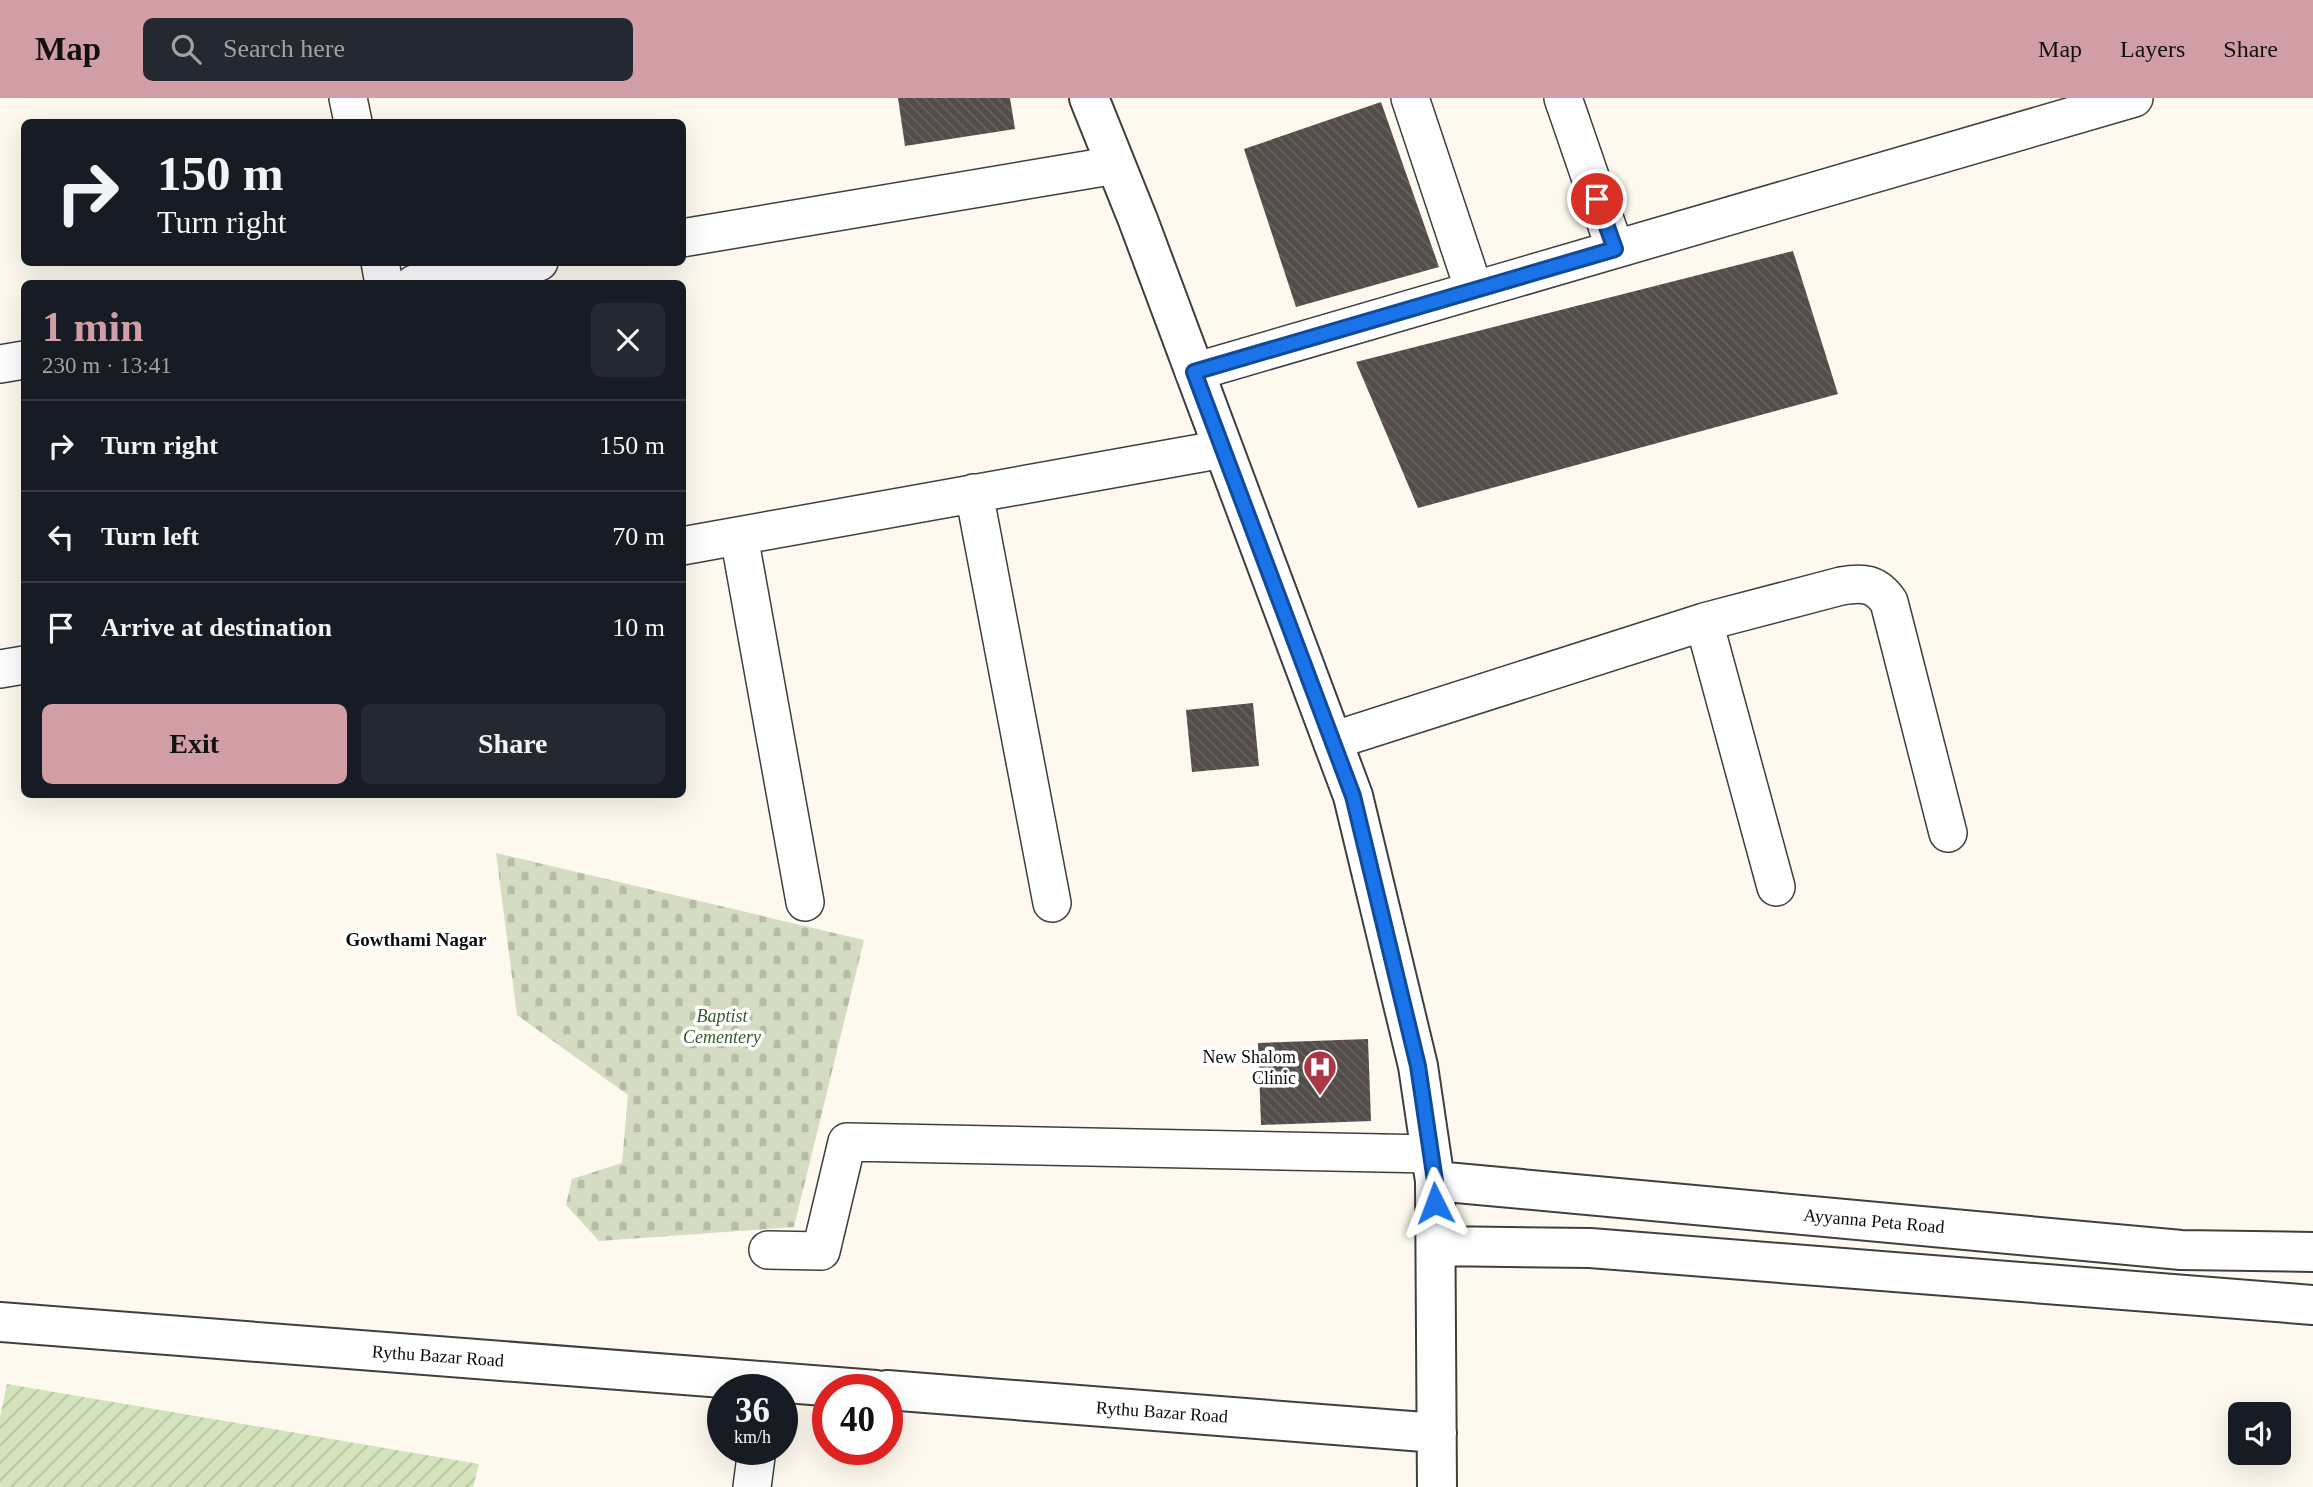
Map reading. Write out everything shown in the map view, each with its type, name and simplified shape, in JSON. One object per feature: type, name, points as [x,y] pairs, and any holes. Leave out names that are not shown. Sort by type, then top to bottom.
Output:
[{"type":"street","points":[[348,98],[352,119]]},
{"type":"street","points":[[1089,98],[1353,796],[1418,1066],[1433,1167],[1437,1487]]},
{"type":"street","points":[[1410,98],[1474,290]]},
{"type":"street","points":[[1563,98],[1615,249]]},
{"type":"street","points":[[1194,372],[2134,98]]},
{"type":"street","points":[[686,237],[1116,166]]},
{"type":"street","points":[[437,280],[516,266]]},
{"type":"street","points":[[0,365],[21,361]]},
{"type":"street","points":[[686,545],[1223,449]]},
{"type":"street","points":[[975,493],[1052,902]]},
{"type":"street","points":[[739,536],[805,902]]},
{"type":"street","points":[[1332,741],[1704,622],[1856,583],[1882,592],[1889,602],[1948,833]]},
{"type":"street","points":[[1704,622],[1776,887]]},
{"type":"street","points":[[0,669],[21,666]]},
{"type":"street","points":[[768,1250],[821,1251],[847,1142],[1433,1167]]},
{"type":"street","name":"Ayyanna Peta Road","points":[[1433,1167],[2181,1250],[2313,1252]]},
{"type":"street","points":[[1436,1246],[1590,1248],[2313,1305]]},
{"type":"street","name":"Rythu Bazar Road","points":[[0,1322],[707,1380]]},
{"type":"street","name":"Rythu Bazar Road","points":[[903,1391],[1437,1433]]},
{"type":"street","points":[[751,1487],[754,1465]]},
{"type":"green space","name":"Baptist Cementery","points":[[496,853],[864,940],[794,1227],[599,1241],[566,1205],[572,1179],[622,1163],[628,1095],[517,1015]]},
{"type":"green space","points":[[7,1384],[479,1464],[473,1487],[0,1487],[0,1417]]},
{"type":"building","points":[[898,98],[1010,98],[1015,129],[905,146]]},
{"type":"building","points":[[1381,102],[1439,267],[1296,307],[1244,149]]},
{"type":"building","points":[[1793,251],[1838,394],[1418,508],[1356,362]]},
{"type":"building","points":[[1253,703],[1259,766],[1192,772],[1186,710]]},
{"type":"building","points":[[1368,1039],[1371,1121],[1261,1125],[1258,1043]]},
{"type":"place","name":"New Shalom Clinic","points":[[1320,1097]]},
{"type":"district","name":"Gowthami Nagar","points":[[416,939]]},
{"type":"route","points":[[1435,1203],[1435,1181],[1418,1066],[1353,796],[1194,372],[1615,249],[1597,199]]}]
